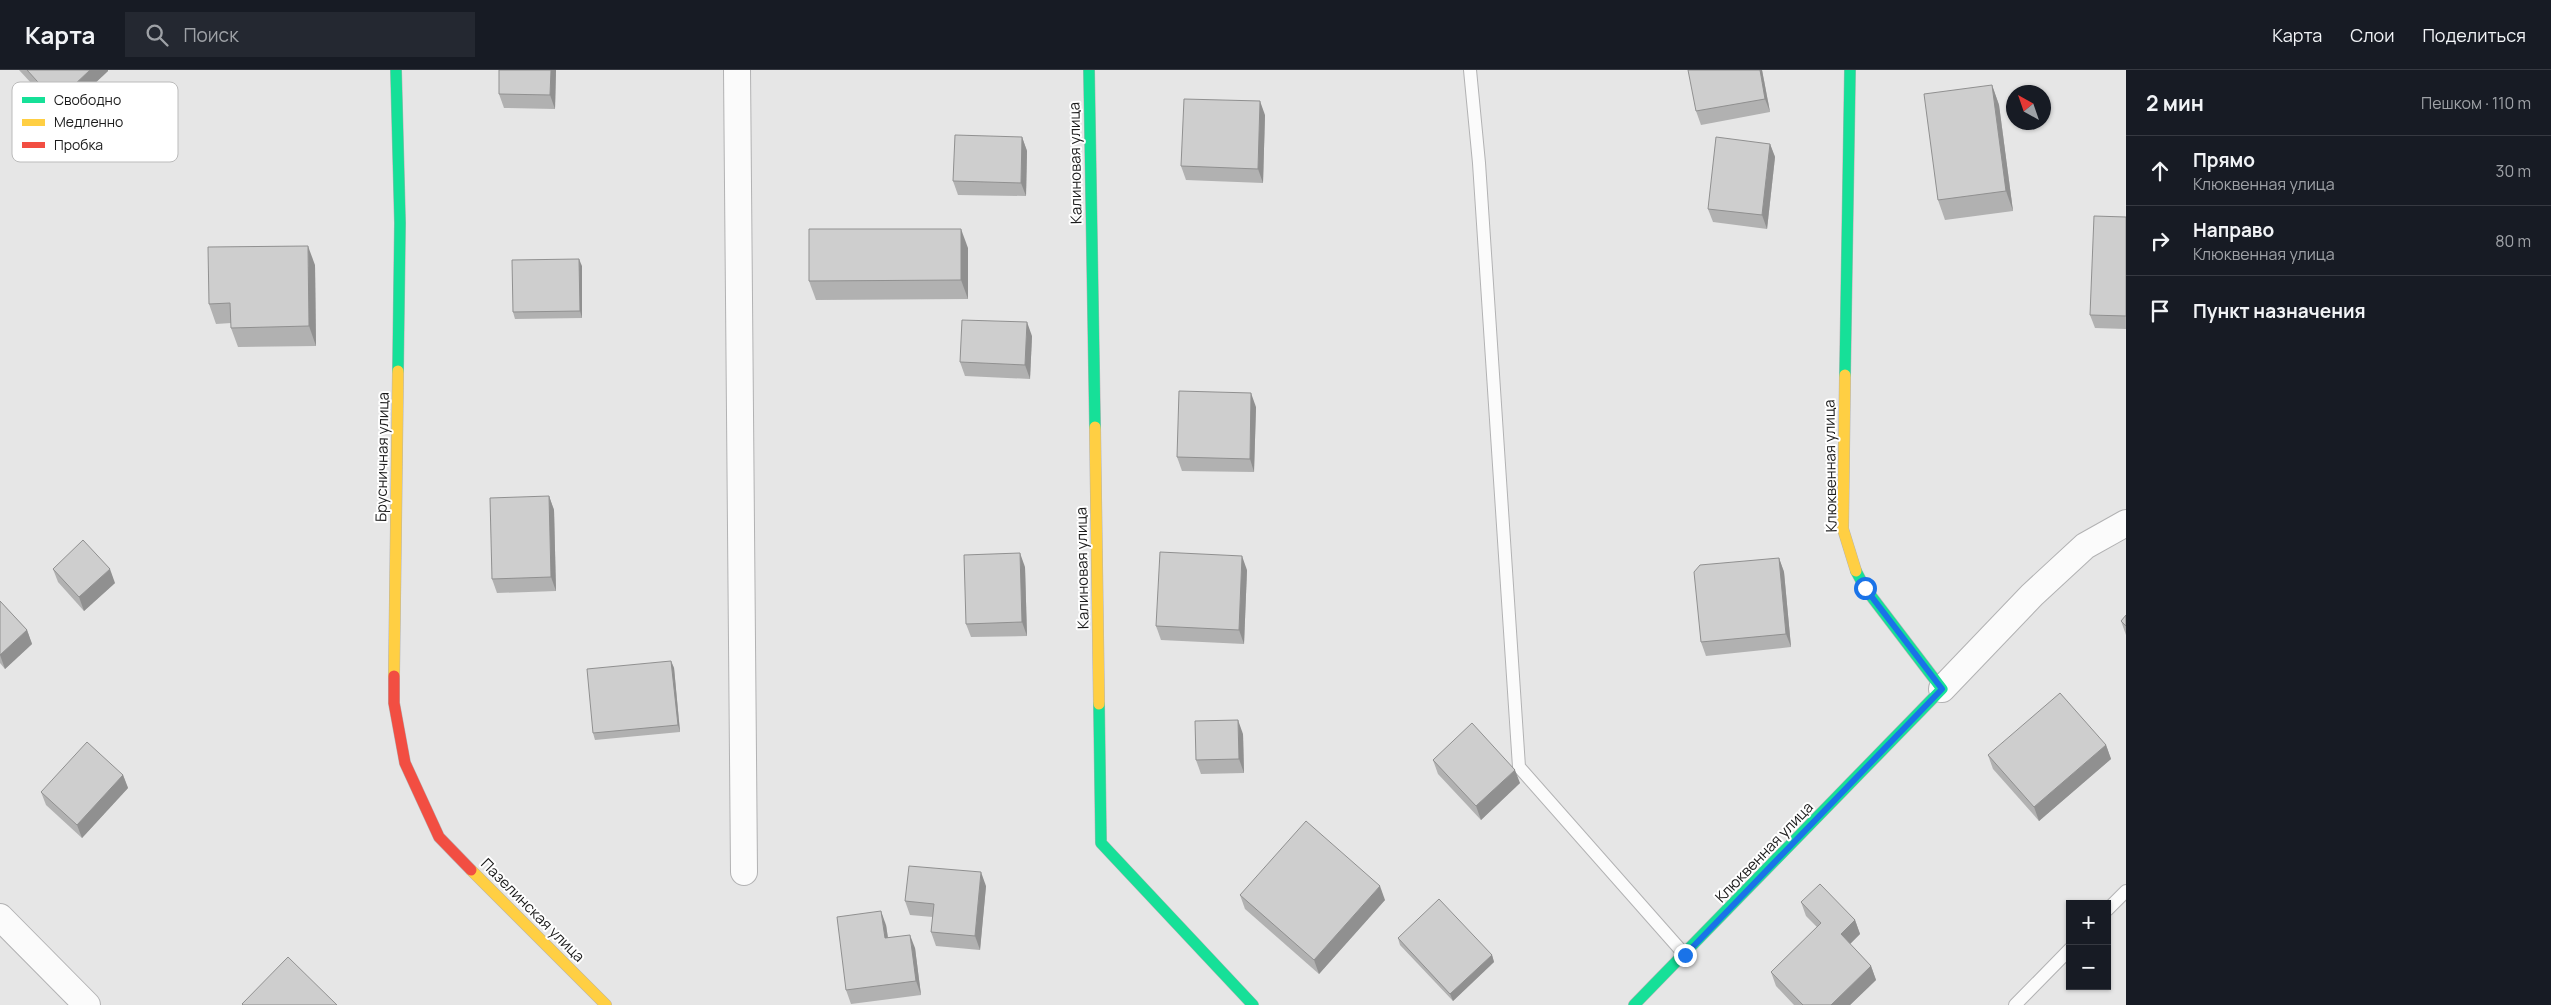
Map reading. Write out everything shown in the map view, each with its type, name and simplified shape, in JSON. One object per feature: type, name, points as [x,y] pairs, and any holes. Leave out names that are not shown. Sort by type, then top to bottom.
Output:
[{"type":"street","name":"Брусничная улица","points":[[396,70],[400,224],[394,703],[405,763],[439,837]]},
{"type":"street","points":[[737,70],[744,872]]},
{"type":"street","name":"Калиновая улица","points":[[1089,70],[1101,843],[1252,1005]]},
{"type":"street","name":"Клюквенная улица","points":[[1634,1005],[1685,955],[1942,689],[1865,588],[1852,563],[1843,529],[1850,70]]},
{"type":"street","points":[[1942,689],[2032,595],[2085,546],[2126,523]]},
{"type":"street","name":"Пазелинская улица","points":[[439,837],[606,1005]]},
{"type":"street","points":[[0,918],[87,1005]]},
{"type":"lane","points":[[1470,70],[1479,163],[1519,767],[1685,955]]},
{"type":"lane","points":[[2111,906],[2126,891]]},
{"type":"lane","points":[[2015,1005],[2066,953]]},
{"type":"building","points":[[27,70],[90,70],[77,82],[38,82]]},
{"type":"building","points":[[499,70],[551,70],[550,95],[499,94]]},
{"type":"building","points":[[1688,70],[1760,70],[1765,99],[1696,111]]},
{"type":"building","points":[[1992,85],[2006,191],[1938,200],[1924,94]]},
{"type":"building","points":[[1184,99],[1260,101],[1258,169],[1181,166]]},
{"type":"building","points":[[955,135],[1022,137],[1021,183],[953,181]]},
{"type":"building","points":[[1716,137],[1770,144],[1762,215],[1708,209]]},
{"type":"building","points":[[2094,216],[2126,217],[2126,316],[2090,315]]},
{"type":"building","points":[[809,229],[961,229],[961,280],[809,281]]},
{"type":"building","points":[[308,246],[309,326],[231,328],[230,303],[209,304],[208,247]]},
{"type":"building","points":[[579,259],[580,311],[513,312],[512,260]]},
{"type":"building","points":[[962,320],[1027,322],[1025,365],[960,362]]},
{"type":"building","points":[[1179,391],[1251,393],[1250,459],[1177,457]]},
{"type":"building","points":[[549,496],[551,577],[492,579],[490,498]]},
{"type":"building","points":[[83,540],[110,569],[79,597],[53,569]]},
{"type":"building","points":[[1160,552],[1242,556],[1239,630],[1156,626]]},
{"type":"building","points":[[1020,553],[1022,622],[966,624],[964,555]]},
{"type":"building","points":[[1779,558],[1786,634],[1701,642],[1694,572],[1700,565]]},
{"type":"building","points":[[0,601],[27,630],[0,655]]},
{"type":"building","points":[[2126,615],[2126,626],[2121,621]]},
{"type":"building","points":[[671,661],[678,725],[593,733],[587,669]]},
{"type":"building","points":[[2060,693],[2106,745],[2034,807],[1988,755]]},
{"type":"building","points":[[1238,720],[1239,759],[1196,760],[1195,721]]},
{"type":"building","points":[[1472,723],[1515,770],[1476,806],[1433,760]]},
{"type":"building","points":[[87,742],[123,775],[77,825],[41,792]]},
{"type":"building","points":[[1306,821],[1380,886],[1314,960],[1240,895]]},
{"type":"building","points":[[909,866],[981,872],[975,936],[931,932],[934,904],[905,901]]},
{"type":"building","points":[[1820,884],[1855,920],[1841,934],[1871,966],[1831,1005],[1803,1005],[1771,972],[1821,923],[1801,902]]},
{"type":"building","points":[[1439,899],[1492,955],[1450,994],[1398,938]]},
{"type":"building","points":[[881,911],[885,938],[910,935],[916,981],[846,990],[837,917]]},
{"type":"building","points":[[288,957],[337,1005],[243,1005]]},
{"type":"traffic: fast","points":[[396,70],[400,223],[398,371]]},
{"type":"traffic: fast","points":[[1089,70],[1095,427]]},
{"type":"traffic: fast","points":[[1845,375],[1850,70]]},
{"type":"traffic: fast","points":[[1634,1005],[1942,689],[1865,588],[1856,571]]},
{"type":"traffic: fast","points":[[1099,704],[1101,843],[1253,1005]]},
{"type":"traffic: slow","points":[[394,676],[398,371]]},
{"type":"traffic: slow","points":[[1845,375],[1843,529],[1856,571]]},
{"type":"traffic: slow","points":[[1095,427],[1099,704]]},
{"type":"traffic: slow","points":[[471,870],[606,1005]]},
{"type":"traffic: jam","points":[[394,676],[394,703],[405,763],[439,837],[471,870]]},
{"type":"route","points":[[1685,955],[1942,689],[1865,588]]}]
